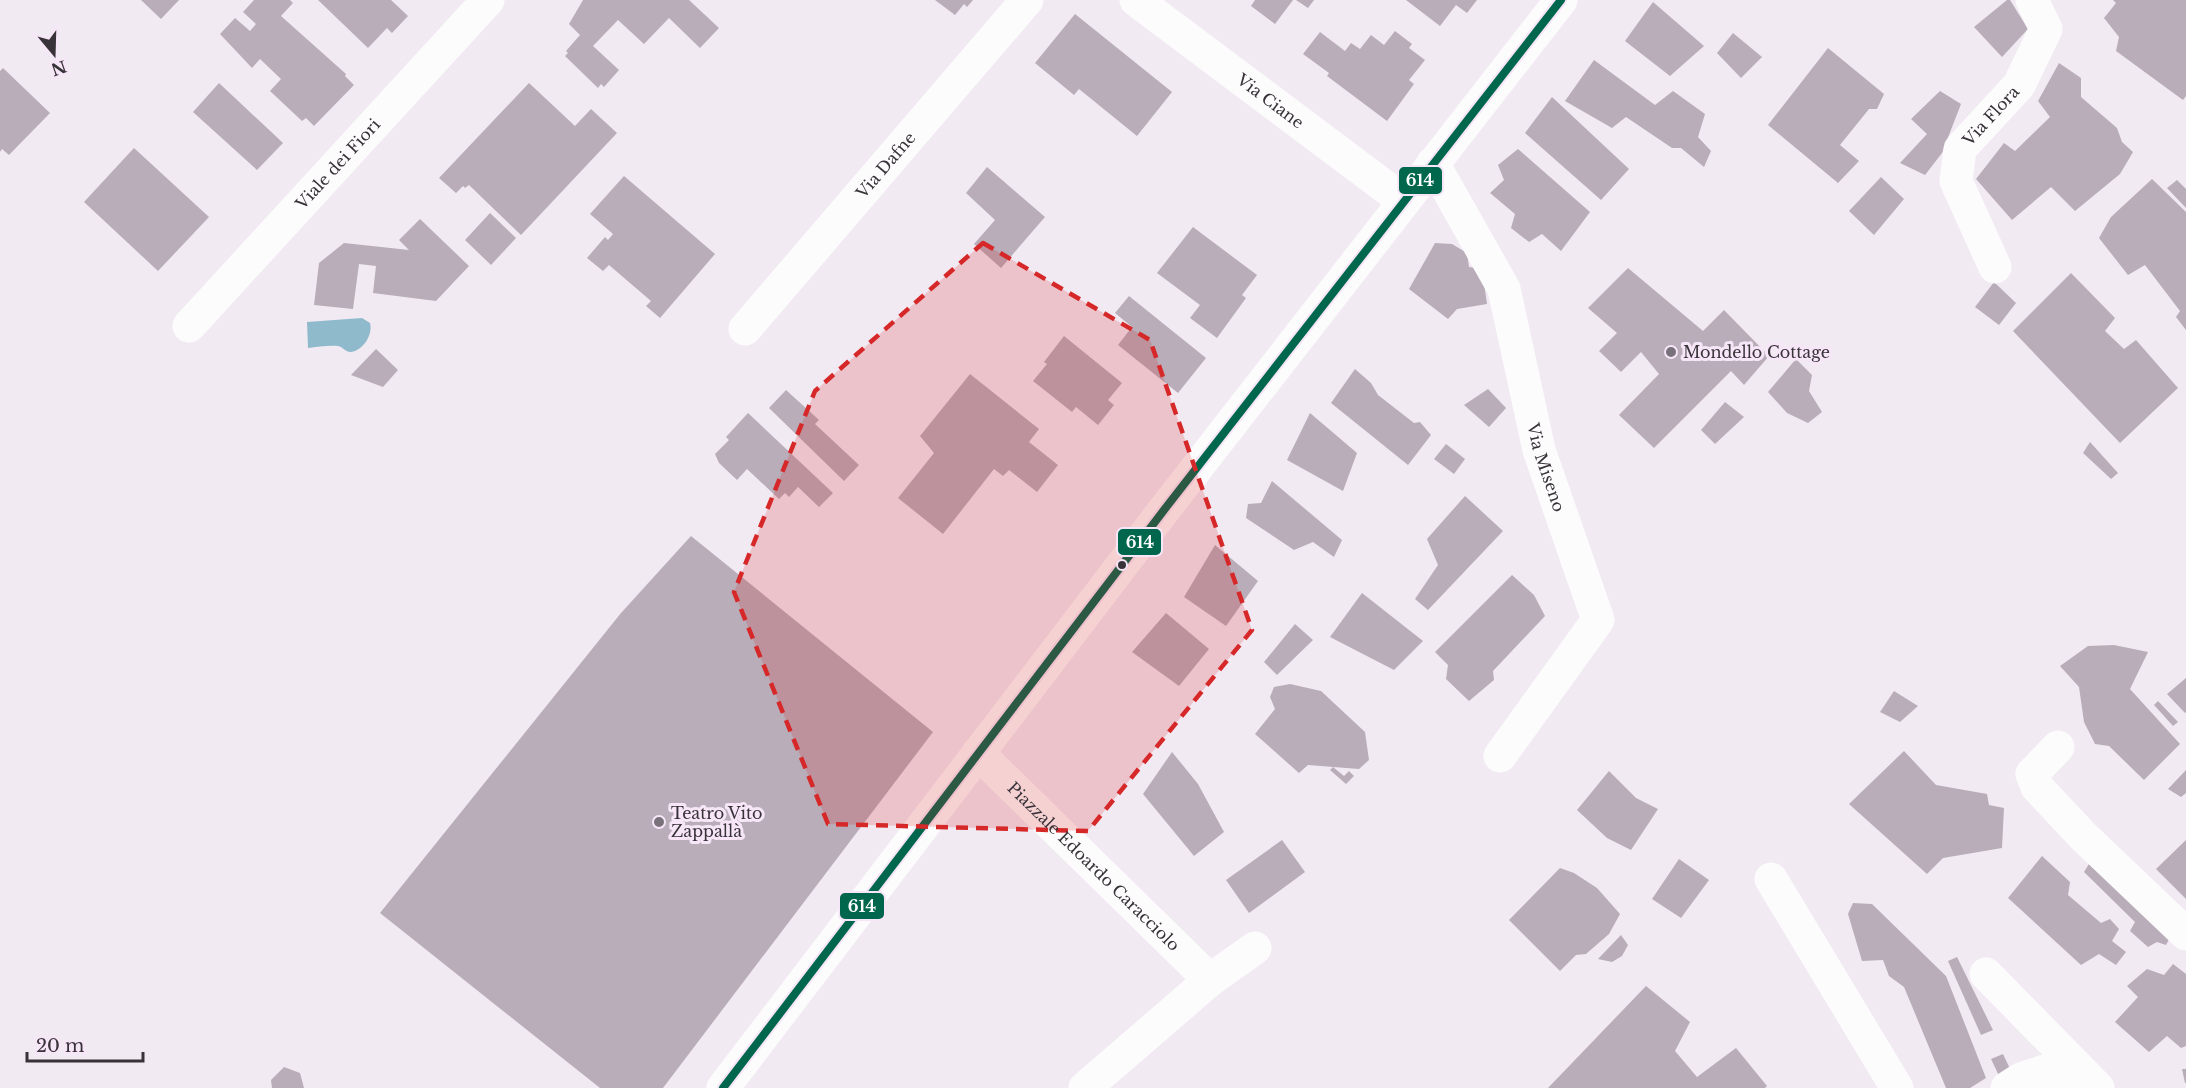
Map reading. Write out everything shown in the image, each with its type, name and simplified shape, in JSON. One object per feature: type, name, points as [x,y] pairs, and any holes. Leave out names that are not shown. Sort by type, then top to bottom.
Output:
[{"type":"street","name":"Viale dei Fiori","points":[[189,326],[488,0]]},
{"type":"street","name":"Via Dafne","points":[[745,329],[1027,0]]},
{"type":"street","name":"Via Ciane","points":[[1136,0],[1404,201]]},
{"type":"street","points":[[723,1088],[978,753],[1433,163],[1562,0]]},
{"type":"street","name":"Via Flora","points":[[1995,267],[1956,181],[1957,170],[1960,149],[2019,86],[2046,29],[2032,0]]},
{"type":"street","name":"Via Miseno","points":[[1433,163],[1504,289],[1539,450],[1598,620],[1500,756]]},
{"type":"street","points":[[2058,747],[2032,774],[2037,788],[2083,836],[2186,934]]},
{"type":"street","name":"Piazzale Edoardo Caracciolo","points":[[978,753],[1210,980]]},
{"type":"street","points":[[1771,879],[1897,1088]]},
{"type":"street","points":[[1085,1088],[1210,980],[1255,948]]},
{"type":"street","points":[[1986,974],[2098,1088]]},
{"type":"street","points":[[2007,1088],[2021,1079],[2055,1080]]},
{"type":"highlighted area","points":[[983,243],[1150,340],[1252,630],[1088,831],[828,824],[734,592],[815,391]]},
{"type":"water","points":[[362,318],[370,323],[371,327],[364,345],[356,351],[349,352],[334,346],[308,348],[307,322]]},
{"type":"building","points":[[141,0],[179,0],[161,19]]},
{"type":"building","points":[[254,0],[290,0],[293,3],[281,16],[346,74],[345,76],[354,85],[314,126],[306,118],[302,121],[270,91],[281,79],[260,59],[252,68],[220,34],[235,18],[250,31],[256,24],[243,12]]},
{"type":"building","points":[[318,0],[391,0],[408,16],[392,33],[387,28],[368,48]]},
{"type":"building","points":[[583,0],[689,0],[719,28],[700,48],[669,18],[644,44],[618,20],[593,46],[619,70],[604,87],[601,84],[598,88],[565,56],[568,53],[566,51],[580,35],[569,24]]},
{"type":"building","points":[[935,0],[973,0],[967,7],[964,4],[955,15]]},
{"type":"building","points":[[1255,0],[1293,0],[1275,24],[1251,6]]},
{"type":"building","points":[[1296,0],[1314,0],[1308,8]]},
{"type":"building","points":[[1406,0],[1477,0],[1467,13],[1456,5],[1440,26]]},
{"type":"building","points":[[2007,0],[2010,0],[2028,29],[2002,57],[1974,27]]},
{"type":"building","points":[[2113,0],[2186,0],[2186,96],[2183,100],[2116,51],[2119,37],[2104,18],[2116,3]]},
{"type":"building","points":[[1653,2],[1704,46],[1670,76],[1625,41]]},
{"type":"building","points":[[1075,14],[1172,92],[1137,136],[1079,89],[1074,95],[1035,63]]},
{"type":"building","points":[[1395,31],[1412,44],[1409,48],[1425,60],[1409,80],[1414,84],[1387,121],[1327,76],[1329,73],[1303,54],[1320,32],[1345,51],[1351,43],[1360,49],[1371,35],[1384,45]]},
{"type":"building","points":[[1733,33],[1762,57],[1741,78],[1717,53]]},
{"type":"building","points":[[1828,48],[1884,94],[1877,109],[1869,109],[1840,145],[1859,161],[1838,183],[1768,125]]},
{"type":"building","points":[[1594,60],[1655,105],[1673,91],[1705,114],[1698,137],[1711,151],[1704,167],[1681,148],[1672,148],[1626,117],[1612,128],[1565,101]]},
{"type":"building","points":[[2059,63],[2081,78],[2081,97],[2117,128],[2122,142],[2133,152],[2120,174],[2075,211],[2051,187],[2012,220],[1976,179],[2004,143],[2015,151],[2050,117],[2038,101]]},
{"type":"building","points":[[3,68],[50,113],[9,155],[2,149],[0,152],[0,71]]},
{"type":"building","points":[[219,83],[283,143],[257,170],[193,112]]},
{"type":"building","points":[[529,83],[575,126],[591,109],[617,133],[521,235],[469,185],[465,188],[463,186],[456,193],[439,178]]},
{"type":"building","points":[[1940,91],[1961,104],[1942,153],[1925,175],[1900,163],[1927,134],[1911,119]]},
{"type":"building","points":[[1552,97],[1629,169],[1601,200],[1525,133]]},
{"type":"building","points":[[134,148],[209,217],[158,271],[84,202]]},
{"type":"building","points":[[1518,149],[1590,212],[1561,251],[1542,234],[1529,242],[1511,228],[1515,214],[1490,193],[1504,180],[1498,165]]},
{"type":"building","points":[[987,167],[1045,217],[1001,268],[974,244],[995,220],[966,193]]},
{"type":"building","points":[[624,176],[715,254],[660,318],[646,306],[651,301],[609,265],[603,271],[587,258],[605,237],[608,240],[613,234],[590,214]]},
{"type":"building","points":[[1881,177],[1904,199],[1874,235],[1849,211]]},
{"type":"building","points":[[2152,179],[2186,212],[2186,330],[2176,317],[2180,311],[2145,265],[2128,275],[2099,238],[2111,217]]},
{"type":"building","points":[[2177,180],[2186,189],[2186,208],[2167,188]]},
{"type":"building","points":[[490,213],[516,238],[491,265],[465,240]]},
{"type":"building","points":[[420,219],[469,266],[436,301],[373,293],[376,266],[359,264],[353,309],[314,305],[319,263],[344,243],[409,250],[399,240]]},
{"type":"building","points":[[1193,227],[1257,275],[1242,295],[1246,298],[1217,338],[1190,318],[1200,305],[1157,273]]},
{"type":"building","points":[[1435,243],[1452,244],[1467,253],[1469,267],[1482,269],[1487,304],[1457,309],[1448,319],[1409,289]]},
{"type":"building","points":[[1628,268],[1703,331],[1724,310],[1769,356],[1744,385],[1731,371],[1654,448],[1619,415],[1659,374],[1641,352],[1621,372],[1599,351],[1617,333],[1588,308]]},
{"type":"building","points":[[2071,273],[2115,318],[2105,331],[2124,349],[2136,340],[2178,388],[2120,443],[2013,331]]},
{"type":"building","points":[[1994,282],[2016,303],[1999,325],[1975,307]]},
{"type":"building","points":[[1129,296],[1206,358],[1178,393],[1118,345],[1132,327],[1115,313]]},
{"type":"building","points":[[1064,336],[1122,383],[1108,400],[1114,405],[1098,425],[1076,407],[1072,412],[1033,381],[1047,364],[1044,362]]},
{"type":"building","points":[[376,349],[398,370],[383,387],[351,375]]},
{"type":"building","points":[[1796,359],[1812,375],[1809,391],[1822,412],[1808,423],[1787,413],[1768,392]]},
{"type":"building","points":[[1355,369],[1371,383],[1378,395],[1414,423],[1420,422],[1431,435],[1408,465],[1331,403]]},
{"type":"building","points":[[970,374],[1039,429],[1029,442],[1058,465],[1037,492],[1009,470],[1003,476],[994,469],[943,534],[898,498],[934,453],[920,436]]},
{"type":"building","points":[[1488,389],[1506,408],[1489,427],[1464,405]]},
{"type":"building","points":[[786,390],[819,420],[815,424],[859,465],[844,481],[769,408]]},
{"type":"building","points":[[1725,402],[1744,417],[1715,444],[1701,430]]},
{"type":"building","points":[[748,413],[833,493],[819,507],[798,487],[789,497],[785,493],[779,499],[747,469],[737,480],[719,463],[715,454],[729,440],[726,437]]},
{"type":"building","points":[[1310,413],[1357,453],[1343,491],[1287,460]]},
{"type":"building","points":[[2090,442],[2118,473],[2111,479],[2083,453]]},
{"type":"building","points":[[1446,444],[1465,459],[1454,474],[1434,459]]},
{"type":"building","points":[[1272,481],[1342,540],[1334,557],[1313,542],[1294,550],[1246,518],[1248,504],[1261,503]]},
{"type":"building","points":[[1465,496],[1503,531],[1428,610],[1415,599],[1438,565],[1427,539]]},
{"type":"building","name":"Teatro Vito Zappallà","points":[[691,536],[933,732],[663,1088],[600,1088],[380,913],[621,613]]},
{"type":"building","points":[[1215,545],[1258,581],[1226,626],[1184,597]]},
{"type":"building","points":[[1512,575],[1534,595],[1545,616],[1493,671],[1494,680],[1469,701],[1446,679],[1448,665],[1435,652]]},
{"type":"building","points":[[1362,593],[1423,641],[1394,670],[1330,637]]},
{"type":"building","points":[[1166,613],[1209,649],[1179,686],[1132,652]]},
{"type":"building","points":[[1295,624],[1313,640],[1277,675],[1264,662]]},
{"type":"building","points":[[2114,645],[2148,652],[2130,689],[2180,744],[2144,780],[2109,746],[2095,744],[2084,722],[2079,687],[2060,666],[2088,646]]},
{"type":"building","points":[[2186,678],[2186,712],[2185,713],[2167,694]]},
{"type":"building","points":[[1290,684],[1321,691],[1365,732],[1369,760],[1359,769],[1308,765],[1299,773],[1255,734],[1275,709],[1270,697],[1274,687]]},
{"type":"building","points":[[1894,691],[1918,706],[1900,722],[1880,712]]},
{"type":"building","points":[[2158,701],[2178,722],[2173,726],[2154,705]]},
{"type":"building","points":[[1904,751],[1936,785],[1987,794],[1989,805],[2004,808],[2002,848],[1943,858],[1927,874],[1849,804]]},
{"type":"building","points":[[1172,752],[1198,784],[1224,832],[1194,856],[1143,794]]},
{"type":"building","points":[[1333,767],[1344,776],[1349,771],[1354,776],[1346,784],[1330,770]]},
{"type":"building","points":[[2186,770],[2186,793],[2181,797],[2168,789]]},
{"type":"building","points":[[1609,771],[1636,798],[1658,809],[1631,850],[1607,838],[1577,810]]},
{"type":"building","points":[[1282,840],[1305,872],[1249,913],[1226,880]]},
{"type":"building","points":[[2186,840],[2186,899],[2156,869]]},
{"type":"building","points":[[2042,856],[2070,882],[2068,895],[2101,923],[2110,919],[2119,929],[2112,941],[2126,952],[2116,965],[2099,954],[2081,965],[2008,898]]},
{"type":"building","points":[[1679,859],[1709,880],[1681,918],[1652,899]]},
{"type":"building","points":[[2092,859],[2173,932],[2166,945],[2157,942],[2148,947],[2130,931],[2135,922],[2084,872]]},
{"type":"building","points":[[1560,868],[1574,873],[1597,888],[1620,914],[1609,934],[1586,954],[1576,955],[1560,971],[1509,920]]},
{"type":"building","points":[[1853,903],[1872,904],[1946,976],[1986,1078],[1970,1088],[1946,1088],[1904,987],[1889,976],[1883,960],[1862,961],[1848,914]]},
{"type":"building","points":[[1621,935],[1628,945],[1622,956],[1612,962],[1598,959]]},
{"type":"building","points":[[1957,957],[1993,1030],[1981,1035],[1948,961]]},
{"type":"building","points":[[2173,964],[2186,974],[2186,1046],[2181,1048],[2167,1036],[2149,1052],[2115,1022],[2138,997],[2127,986],[2147,969],[2164,975]]},
{"type":"building","points":[[1646,986],[1690,1022],[1675,1051],[1697,1077],[1736,1048],[1767,1086],[1765,1088],[1548,1088]]},
{"type":"building","points":[[2003,1054],[2013,1075],[2001,1080],[1991,1059]]},
{"type":"building","points":[[284,1067],[300,1073],[304,1088],[272,1088],[271,1080]]},
{"type":"building","points":[[2182,1069],[2186,1069],[2186,1083],[2185,1083]]},
{"type":"transit line","name":"614","points":[[723,1088],[1164,510],[1561,0]]},
{"type":"place","name":"Mondello Cottage","points":[[1671,352]]},
{"type":"place","name":"Teatro Vito Zappallà","points":[[659,822]]}]
